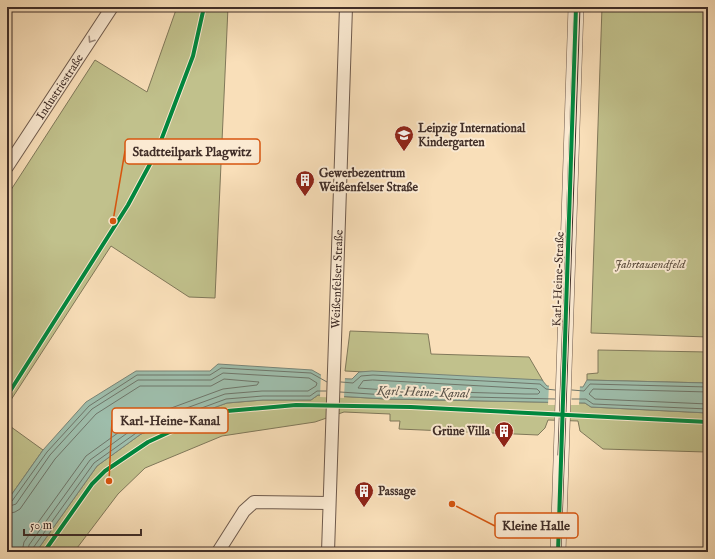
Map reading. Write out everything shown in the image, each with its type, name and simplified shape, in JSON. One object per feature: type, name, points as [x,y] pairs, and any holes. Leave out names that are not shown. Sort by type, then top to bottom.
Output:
[{"type":"street","name":"Industriestraße","points":[[7,167],[112,7]]},
{"type":"street","name":"Weißenfelser Straße","points":[[328,552],[346,7]]},
{"type":"street","name":"Karl-Heine-Straße","points":[[558,552],[576,7]]},
{"type":"street","points":[[218,552],[244,511],[254,502],[329,503]]},
{"type":"green space","points":[[177,7],[228,7],[215,298],[189,297],[111,246],[7,406],[7,196],[95,60],[147,92]]},
{"type":"green space","name":"Jahrtausendfeld","points":[[602,7],[708,7],[708,337],[591,333]]},
{"type":"green space","points":[[350,331],[428,334],[431,354],[529,357],[543,381],[345,371]]},
{"type":"green space","points":[[598,350],[708,352],[708,383],[587,380],[587,374],[598,373]]},
{"type":"green space","name":"Karl-Heine-Kanal","points":[[318,395],[386,399],[585,403],[591,407],[708,413],[708,459],[706,459],[706,452],[603,449],[580,431],[578,421],[548,420],[545,428],[538,435],[399,429],[400,421],[390,421],[390,414],[344,412],[315,422],[222,436],[145,468],[118,494],[74,552],[36,552],[97,466],[141,434],[227,403],[263,400],[311,400]]},
{"type":"green space","points":[[7,424],[43,450],[7,501]]},
{"type":"water","points":[[218,364],[312,370],[326,378],[352,379],[359,372],[372,371],[542,380],[547,386],[583,387],[587,380],[708,383],[708,413],[591,407],[585,403],[386,399],[318,395],[311,400],[263,400],[227,403],[141,434],[97,466],[36,552],[7,552],[7,501],[43,450],[86,402],[136,371],[210,371]]},
{"type":"pier","points":[[321,373],[326,376],[345,377],[344,398],[320,397]]},
{"type":"pier","points":[[549,384],[580,385],[579,405],[548,405]]},
{"type":"tram line","points":[[558,455],[574,7]]},
{"type":"tram line","points":[[561,552],[580,7]]},
{"type":"cycle path","points":[[7,396],[128,205],[157,151],[193,56],[204,7]]},
{"type":"cycle path","points":[[558,552],[576,7]]},
{"type":"cycle path","points":[[44,552],[92,484],[105,471],[148,442],[187,424],[227,411],[296,405],[411,407],[708,422]]},
{"type":"place","name":"Leipzig International Kindergarten","points":[[404,152]]},
{"type":"place","name":"Gewerbezentrum Weißenfelser Straße","points":[[305,197]]},
{"type":"place","name":"Stadtteilpark Plagwitz","points":[[113,221]]},
{"type":"place","name":"Grüne Villa","points":[[504,448]]},
{"type":"place","name":"Karl-Heine-Kanal","points":[[109,481]]},
{"type":"place","name":"Kleine Halle","points":[[452,504]]},
{"type":"place","name":"Passage","points":[[364,508]]}]
